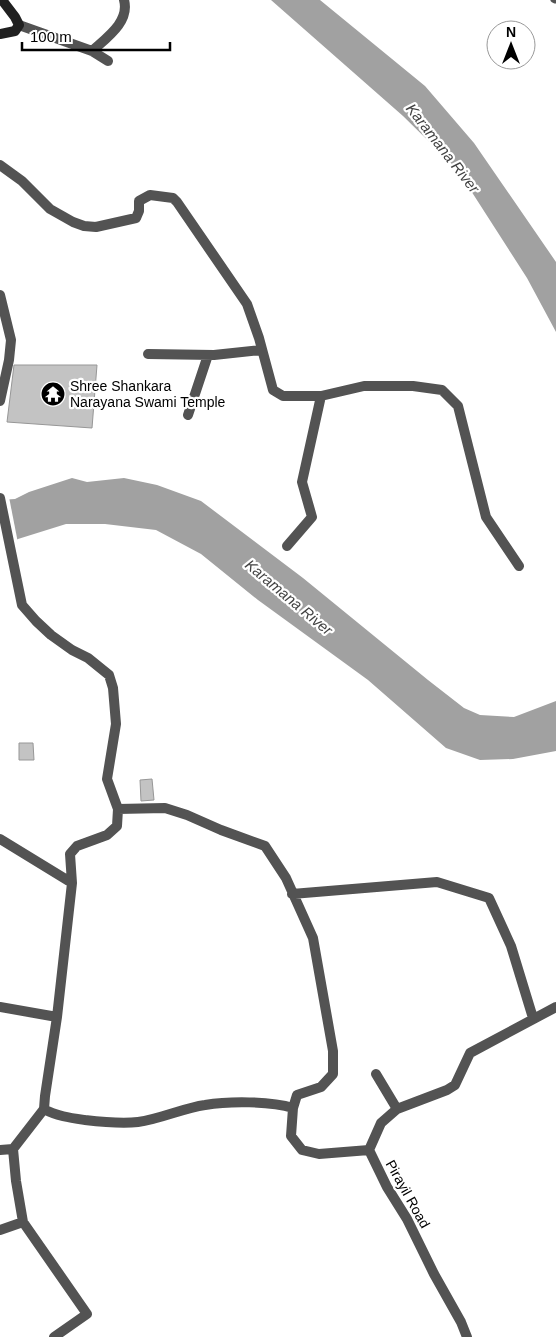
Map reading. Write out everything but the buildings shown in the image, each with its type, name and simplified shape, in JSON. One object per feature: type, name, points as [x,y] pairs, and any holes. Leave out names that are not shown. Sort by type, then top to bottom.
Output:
[{"type":"street","points":[[2,0],[19,25],[92,51],[108,61]]},
{"type":"street","points":[[92,51],[121,23],[126,7],[124,0]]},
{"type":"street","points":[[0,34],[15,31],[19,25]]},
{"type":"street","points":[[0,165],[22,181],[50,209],[84,226],[96,226],[136,218],[139,210],[139,201],[150,194],[173,198],[246,304],[272,390],[283,396],[321,396],[364,386],[413,386],[442,390],[458,406],[486,517],[519,566]]},
{"type":"street","points":[[0,295],[11,340],[9,360],[0,401]]},
{"type":"street","points":[[148,354],[208,355],[261,350]]},
{"type":"street","points":[[188,415],[208,355]]},
{"type":"street","points":[[287,546],[312,517],[302,482],[321,396]]},
{"type":"street","points":[[0,498],[22,605],[51,635],[72,650],[88,658],[109,675],[113,688],[116,724],[107,779],[118,809],[117,826],[107,835],[78,846],[70,854],[72,884],[57,1017],[44,1109],[13,1148],[0,1150]]},
{"type":"street","points":[[118,809],[165,808],[187,814],[221,830],[265,846],[286,878],[313,938],[333,1051],[333,1074],[321,1087],[297,1095],[292,1108],[291,1136],[302,1150],[319,1154],[369,1150]]},
{"type":"street","points":[[0,838],[72,884]]},
{"type":"street","points":[[292,894],[437,882],[489,898],[511,946],[533,1018]]},
{"type":"street","points":[[0,1007],[57,1017]]},
{"type":"street","name":"Pirayil Road","points":[[467,1337],[461,1322],[434,1274],[407,1219],[387,1187],[369,1150],[381,1123],[397,1109],[447,1090],[455,1085],[470,1053],[556,1007]]},
{"type":"street","points":[[376,1074],[397,1109]]},
{"type":"street","points":[[44,1109],[52,1114],[61,1116],[108,1122],[139,1122],[205,1105],[238,1102],[278,1104],[292,1108]]},
{"type":"street","points":[[13,1148],[23,1222],[87,1314],[54,1337]]},
{"type":"street","points":[[0,1230],[23,1222]]},
{"type":"water","name":"Karamana River","points":[[271,0],[320,0],[425,86],[474,143],[556,262],[556,332],[527,278],[457,169],[403,116]]},
{"type":"water","name":"Karamana River","points":[[72,478],[87,482],[124,478],[157,485],[201,501],[303,578],[464,708],[480,715],[514,717],[556,701],[556,751],[513,759],[480,760],[446,748],[368,680],[258,600],[201,554],[156,530],[105,524],[66,524],[18,539],[0,550],[0,500],[15,499],[29,492]]},
{"type":"pier","points":[[9,497],[18,543],[0,552],[0,498]]},
{"type":"place","name":"Shree Shankara Narayana Swami Temple","points":[[53,394]]}]
